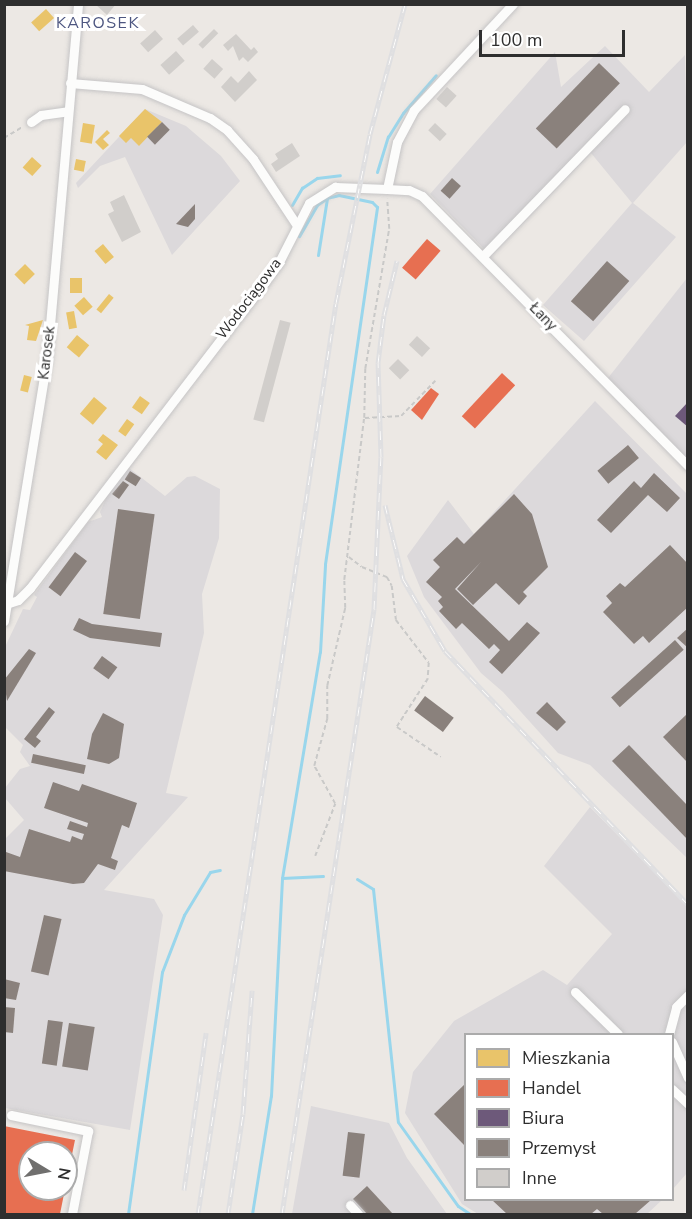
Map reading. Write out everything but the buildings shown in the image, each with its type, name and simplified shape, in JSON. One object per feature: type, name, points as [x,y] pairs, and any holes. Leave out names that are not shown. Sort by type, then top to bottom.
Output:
[{"type":"street","name":"Karosek","points":[[4,621],[9,603],[47,359],[78,4]]},
{"type":"street","points":[[387,189],[397,142],[414,110],[513,4]]},
{"type":"street","points":[[70,83],[142,89],[210,118],[227,130],[254,159],[296,224]]},
{"type":"street","points":[[483,256],[625,109]]},
{"type":"street","points":[[31,122],[41,115],[68,111]]},
{"type":"street","name":"Wodociągowa","points":[[9,603],[18,600],[30,588],[264,283],[279,262],[309,202],[325,191],[345,186],[387,189]]},
{"type":"street","name":"Łany","points":[[387,189],[409,190],[422,196],[687,466]]},
{"type":"street","points":[[576,992],[614,1033]]},
{"type":"street","points":[[670,1033],[676,1007],[687,995]]},
{"type":"street","points":[[674,1047],[687,1078]]},
{"type":"street","points":[[675,1096],[687,1104]]},
{"type":"street","points":[[11,1115],[88,1131],[72,1215]]},
{"type":"street","points":[[350,1205],[358,1215]]},
{"type":"path","points":[[4,138],[31,122]]},
{"type":"path","points":[[315,856],[335,804],[314,766],[327,719],[327,686],[345,608],[344,580],[349,556],[364,418],[365,369],[389,229],[387,189]]},
{"type":"path","points":[[364,418],[402,416],[435,381]]},
{"type":"path","points":[[349,556],[362,567],[387,577],[392,586],[396,620],[429,663],[428,679],[398,727],[441,757]]},
{"type":"shaded area","points":[[605,46],[649,92],[685,55],[687,142],[633,203],[676,237],[584,341],[543,305],[632,203],[591,153],[491,256],[430,194],[555,52],[561,87]]},
{"type":"shaded area","points":[[145,109],[186,126],[221,156],[240,181],[172,255],[125,157],[100,166],[78,188],[76,183]]},
{"type":"shaded area","points":[[687,278],[687,460],[608,378]]},
{"type":"shaded area","points":[[595,401],[687,494],[687,858],[590,765],[558,753],[503,692],[481,673],[424,597],[407,556],[448,500],[474,534]]},
{"type":"shaded area","points":[[129,468],[165,496],[187,477],[195,476],[220,489],[219,538],[202,594],[204,633],[166,793],[188,797],[104,890],[154,899],[163,915],[130,1130],[5,1108],[4,840],[24,820],[5,798],[5,788],[20,769],[30,766],[20,752],[23,745],[5,727],[5,647],[23,609],[30,610],[37,597],[34,595],[88,522],[102,517],[100,512],[107,496]]},
{"type":"shaded area","points":[[590,807],[687,906],[687,1173],[674,1188],[674,1033],[464,1033],[464,1201],[661,1201],[647,1214],[478,1214],[462,1204],[405,1113],[413,1072],[454,1021],[543,970],[567,985],[612,934],[544,866]]},
{"type":"shaded area","points":[[311,1106],[389,1123],[407,1158],[447,1214],[292,1214]]},
{"type":"waterway","points":[[377,172],[388,137],[403,113],[436,75]]},
{"type":"waterway","points":[[292,205],[302,188],[317,178],[340,175]]},
{"type":"waterway","points":[[252,1214],[271,1096],[282,878],[320,652],[325,564],[377,207],[372,202],[339,195],[327,198],[317,205],[299,236]]},
{"type":"waterway","points":[[318,255],[327,198]]},
{"type":"waterway","points":[[128,1214],[162,972],[184,915],[210,872],[220,870]]},
{"type":"waterway","points":[[282,878],[323,876]]},
{"type":"waterway","points":[[357,879],[373,889],[398,1122],[458,1206],[470,1214]]},
{"type":"railway","points":[[198,1214],[336,303],[370,134],[405,4]]},
{"type":"railway","points":[[282,1214],[374,609],[381,457],[378,363],[384,315],[397,261]]},
{"type":"railway","points":[[385,505],[403,579],[445,651],[688,904]]},
{"type":"railway","points":[[228,1214],[243,1114],[252,990]]},
{"type":"railway","points":[[184,1190],[206,1033]]},
{"type":"district","name":"KAROSEK","points":[[98,23]]}]
